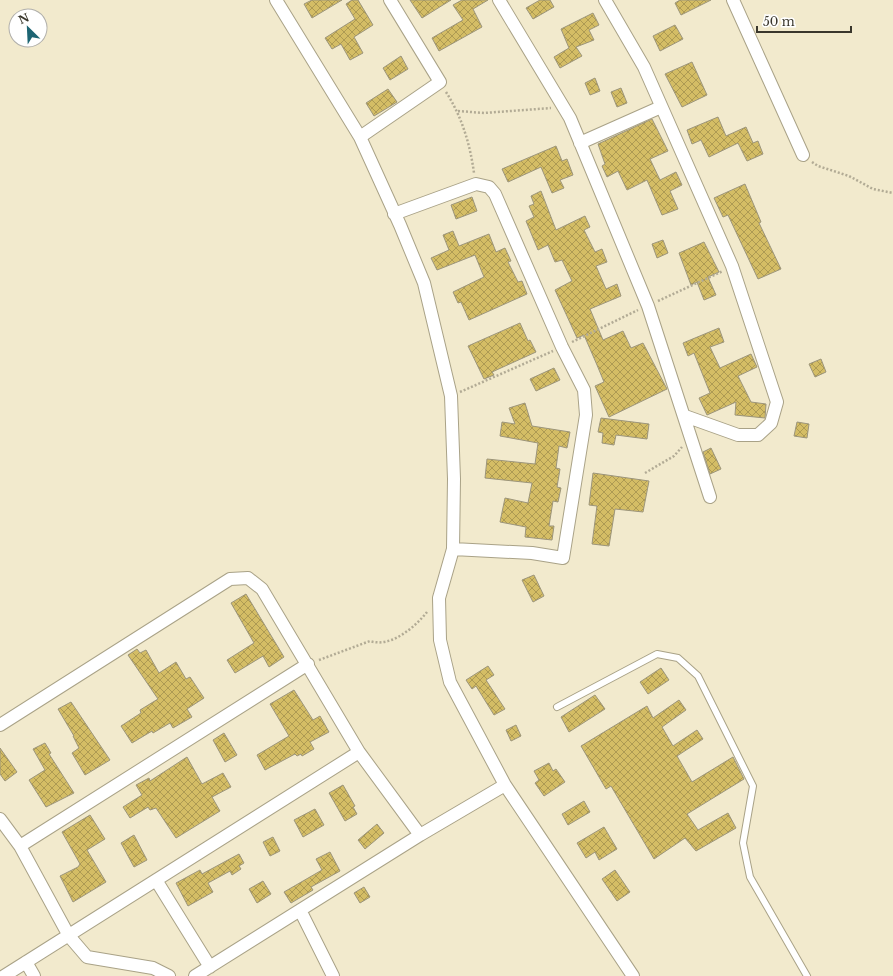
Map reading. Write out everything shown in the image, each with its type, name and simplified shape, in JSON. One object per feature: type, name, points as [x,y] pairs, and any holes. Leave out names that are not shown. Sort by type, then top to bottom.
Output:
[{"type":"street","points":[[276,0],[360,137],[400,225],[424,284],[451,396],[454,479],[454,548],[439,598],[440,640],[450,682],[505,785],[633,976]]},
{"type":"street","points":[[360,137],[440,82],[390,0]]},
{"type":"street","points":[[499,0],[570,118],[648,306],[685,416],[710,497]]},
{"type":"street","points":[[605,0],[644,67],[732,266],[777,402],[771,423],[758,435],[738,435],[685,416]]},
{"type":"street","points":[[733,0],[804,155]]},
{"type":"street","points":[[580,143],[661,107]]},
{"type":"street","points":[[394,214],[476,184],[489,187],[495,194],[562,347],[584,390],[586,415],[563,558],[532,553],[454,548]]},
{"type":"street","points":[[0,725],[230,579],[248,578],[262,589],[360,752],[420,835]]},
{"type":"street","points":[[20,846],[308,664]]},
{"type":"street","points":[[4,976],[360,752]]},
{"type":"street","points":[[195,976],[420,835],[505,785]]},
{"type":"street","points":[[0,819],[20,846],[69,936],[88,957],[153,968],[169,976]]},
{"type":"street","points":[[156,880],[210,967]]},
{"type":"street","points":[[300,910],[333,976]]},
{"type":"street","points":[[26,962],[34,976]]},
{"type":"lane","points":[[557,707],[657,654],[678,658],[698,676],[753,786],[743,843],[750,878],[807,976]]},
{"type":"path","points":[[440,82],[458,111],[471,151],[476,184]]},
{"type":"path","points":[[458,111],[484,113],[563,107]]},
{"type":"path","points":[[804,155],[818,166],[849,176],[873,190],[893,193]]},
{"type":"path","points":[[451,396],[562,347],[732,266]]},
{"type":"path","points":[[645,473],[674,456],[683,446]]},
{"type":"path","points":[[308,664],[370,641],[377,643],[396,638],[420,622],[439,598]]},
{"type":"building","points":[[312,0],[342,0],[312,18],[304,4]]},
{"type":"building","points":[[352,0],[358,0],[373,25],[354,37],[363,53],[350,60],[341,44],[332,49],[325,38],[355,19],[346,4]]},
{"type":"building","points":[[410,0],[451,0],[422,18]]},
{"type":"building","points":[[462,0],[488,0],[473,9],[482,27],[439,51],[432,38],[463,20],[453,5]]},
{"type":"building","points":[[540,0],[550,0],[554,7],[533,19],[526,8]]},
{"type":"building","points":[[680,0],[711,0],[681,15],[675,3]]},
{"type":"building","points":[[593,13],[599,25],[589,30],[594,40],[576,47],[582,56],[560,68],[554,57],[569,48],[561,29]]},
{"type":"building","points":[[675,25],[683,39],[660,51],[653,36]]},
{"type":"building","points":[[401,56],[408,69],[390,80],[383,68]]},
{"type":"building","points":[[692,62],[707,95],[682,107],[665,74]]},
{"type":"building","points":[[595,78],[600,91],[590,95],[585,83]]},
{"type":"building","points":[[621,88],[627,103],[617,107],[611,92]]},
{"type":"building","points":[[388,89],[397,102],[374,116],[366,103]]},
{"type":"building","points":[[718,117],[726,136],[746,127],[753,143],[758,141],[763,154],[747,161],[738,143],[709,157],[701,140],[692,144],[687,130]]},
{"type":"building","points":[[652,119],[668,151],[650,159],[660,180],[676,172],[682,185],[670,191],[678,209],[662,215],[647,180],[627,190],[618,171],[607,177],[602,166],[605,164],[598,144]]},
{"type":"building","points":[[556,146],[562,161],[567,159],[573,175],[560,180],[564,188],[552,193],[541,167],[508,182],[502,169]]},
{"type":"building","points":[[745,184],[761,222],[759,223],[781,269],[758,279],[728,215],[723,217],[714,198]]},
{"type":"building","points":[[541,191],[556,230],[585,216],[590,227],[584,230],[595,252],[602,249],[607,262],[596,266],[606,289],[617,284],[621,296],[590,309],[603,340],[623,331],[631,348],[643,343],[667,389],[609,417],[595,386],[604,382],[597,365],[584,335],[577,338],[555,290],[572,281],[562,260],[555,262],[548,245],[538,250],[526,221],[534,217],[529,206],[534,204],[531,196]]},
{"type":"building","points":[[472,197],[477,211],[456,219],[451,205]]},
{"type":"building","points":[[453,231],[459,246],[489,234],[496,252],[505,248],[511,261],[508,262],[518,282],[522,281],[527,294],[469,320],[461,302],[458,303],[453,292],[484,277],[475,255],[437,270],[431,258],[449,250],[443,235]]},
{"type":"building","points":[[663,240],[668,253],[657,258],[652,244]]},
{"type":"building","points":[[704,242],[719,272],[708,277],[716,295],[704,300],[697,282],[691,285],[679,253]]},
{"type":"building","points":[[520,323],[528,341],[530,340],[536,352],[492,372],[494,375],[484,379],[468,346]]},
{"type":"building","points":[[719,328],[724,342],[710,347],[720,368],[751,354],[757,367],[738,376],[751,402],[766,404],[765,418],[735,415],[736,402],[707,415],[699,398],[710,393],[694,353],[688,356],[683,343]]},
{"type":"building","points":[[821,359],[826,372],[815,377],[809,364]]},
{"type":"building","points":[[554,368],[560,380],[536,391],[530,379]]},
{"type":"building","points":[[525,403],[532,426],[570,432],[567,448],[559,446],[556,468],[560,469],[557,487],[561,488],[558,502],[553,501],[549,526],[554,526],[552,540],[525,537],[526,527],[500,522],[505,498],[528,503],[532,483],[485,478],[487,459],[535,464],[538,443],[500,436],[502,422],[515,424],[509,408]]},
{"type":"building","points":[[601,418],[649,424],[647,439],[616,435],[614,445],[602,443],[603,433],[598,432]]},
{"type":"building","points":[[797,422],[809,424],[807,438],[794,436]]},
{"type":"building","points":[[711,448],[721,469],[710,474],[703,452]]},
{"type":"building","points":[[593,473],[649,481],[643,512],[615,509],[609,546],[592,544],[597,506],[589,505]]},
{"type":"building","points":[[534,575],[544,596],[533,602],[522,580]]},
{"type":"building","points":[[246,594],[284,657],[269,667],[263,656],[235,673],[227,660],[254,643],[231,603]]},
{"type":"building","points":[[137,649],[140,653],[146,650],[159,673],[176,662],[186,679],[190,677],[204,698],[187,709],[192,717],[173,728],[170,723],[153,733],[152,731],[132,743],[121,726],[141,713],[140,710],[158,699],[128,655]]},
{"type":"building","points":[[488,666],[494,675],[486,680],[505,709],[494,715],[476,686],[472,689],[466,680]]},
{"type":"building","points":[[661,668],[669,680],[648,694],[640,682]]},
{"type":"building","points":[[294,690],[313,720],[320,716],[329,732],[310,742],[314,749],[302,756],[301,754],[297,756],[295,754],[265,770],[257,755],[289,736],[270,704]]},
{"type":"building","points":[[595,695],[605,709],[569,732],[561,717]]},
{"type":"building","points":[[679,700],[686,710],[662,727],[673,746],[697,730],[703,739],[677,756],[692,782],[733,757],[744,779],[687,814],[698,830],[728,813],[736,828],[696,851],[685,838],[654,859],[611,786],[606,789],[581,746],[647,706],[653,718]]},
{"type":"building","points":[[71,702],[110,760],[85,775],[72,753],[79,748],[74,736],[58,709]]},
{"type":"building","points":[[516,725],[521,736],[511,741],[506,730]]},
{"type":"building","points":[[224,733],[237,755],[225,762],[213,740]]},
{"type":"building","points":[[45,743],[51,753],[49,754],[74,793],[46,807],[29,780],[45,770],[33,749]]},
{"type":"building","points":[[0,748],[17,772],[5,781],[0,774]]},
{"type":"building","points":[[187,757],[202,784],[223,773],[231,787],[212,797],[220,811],[176,838],[156,808],[150,810],[148,807],[130,818],[123,807],[142,795],[136,785],[149,778],[150,781]]},
{"type":"building","points":[[549,763],[553,771],[556,769],[565,782],[544,796],[535,783],[539,780],[534,771]]},
{"type":"building","points":[[343,785],[355,806],[353,807],[357,814],[345,821],[329,793]]},
{"type":"building","points":[[584,801],[590,812],[568,825],[562,814]]},
{"type":"building","points":[[315,809],[324,825],[303,837],[294,820]]},
{"type":"building","points":[[90,815],[105,839],[87,850],[106,882],[73,902],[60,876],[78,867],[80,864],[62,832]]},
{"type":"building","points":[[377,824],[384,833],[365,849],[358,840]]},
{"type":"building","points":[[604,827],[617,849],[599,860],[595,852],[586,858],[577,843]]},
{"type":"building","points":[[134,835],[147,860],[134,867],[121,843]]},
{"type":"building","points":[[273,837],[280,851],[270,856],[263,842]]},
{"type":"building","points":[[330,852],[340,871],[311,887],[313,890],[291,903],[284,892],[322,870],[316,859]]},
{"type":"building","points":[[239,854],[244,863],[239,866],[241,869],[232,875],[230,871],[208,883],[213,892],[188,906],[176,883],[200,870],[202,874]]},
{"type":"building","points":[[615,870],[630,892],[617,901],[602,879]]},
{"type":"building","points":[[263,881],[271,894],[257,903],[249,889]]},
{"type":"building","points":[[364,887],[370,897],[360,903],[354,893]]}]
